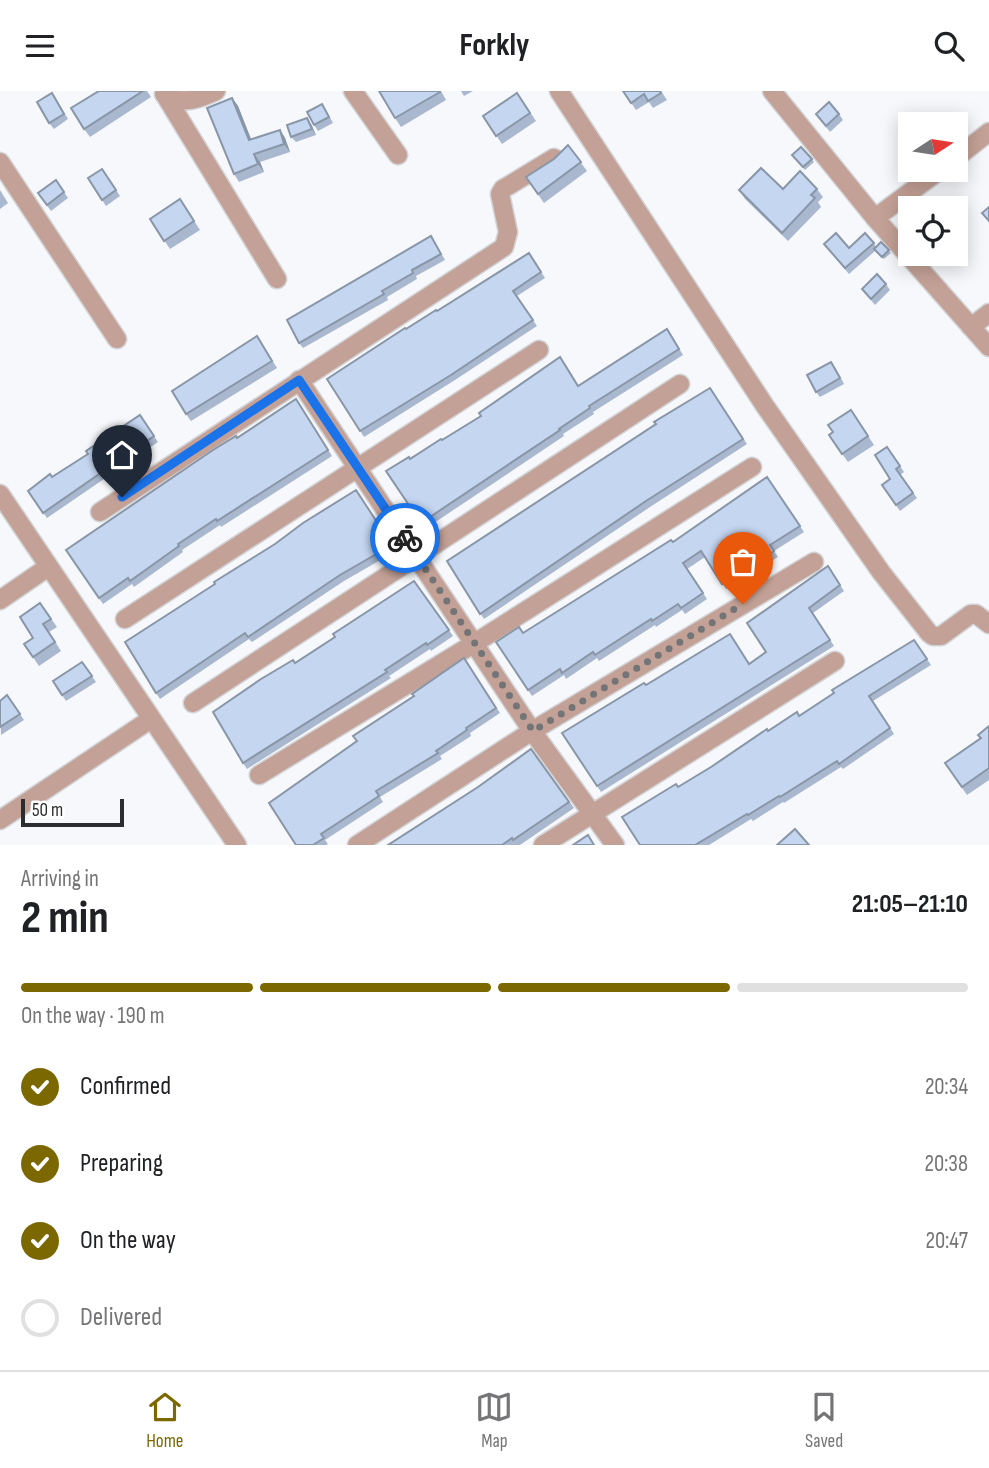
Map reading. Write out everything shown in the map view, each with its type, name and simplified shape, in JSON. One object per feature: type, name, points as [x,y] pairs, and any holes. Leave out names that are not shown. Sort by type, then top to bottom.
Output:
[{"type":"street","points":[[163,93],[177,101],[189,101],[216,91]]},
{"type":"street","points":[[353,91],[398,155]]},
{"type":"street","points":[[559,91],[765,406],[881,572],[929,633],[941,636],[971,614],[976,614],[989,624]]},
{"type":"street","points":[[163,93],[277,279]]},
{"type":"street","points":[[782,94],[876,218],[989,347]]},
{"type":"street","points":[[968,149],[989,132]]},
{"type":"street","points":[[100,512],[504,247],[508,232],[500,194],[503,189],[554,157]]},
{"type":"street","points":[[0,162],[117,339]]},
{"type":"street","points":[[876,218],[924,182]]},
{"type":"street","points":[[971,327],[989,313]]},
{"type":"street","points":[[125,619],[539,350]]},
{"type":"street","points":[[299,380],[533,731],[615,845]]},
{"type":"street","points":[[193,703],[680,384]]},
{"type":"street","points":[[259,775],[475,643],[752,467]]},
{"type":"street","points":[[0,494],[237,845]]},
{"type":"street","points":[[357,845],[533,731],[814,562]]},
{"type":"street","points":[[0,600],[48,567]]},
{"type":"street","points":[[543,845],[835,661]]},
{"type":"street","points":[[0,820],[151,719]]},
{"type":"building","points":[[99,91],[143,91],[84,129],[71,108]]},
{"type":"building","points":[[379,91],[440,91],[440,92],[395,118]]},
{"type":"building","points":[[623,91],[661,93],[648,101],[644,94],[631,103]]},
{"type":"building","points":[[52,93],[64,114],[49,123],[37,102]]},
{"type":"building","points":[[517,93],[530,113],[496,136],[483,116]]},
{"type":"building","points":[[232,98],[249,140],[280,130],[284,144],[254,154],[258,164],[234,174],[207,108]]},
{"type":"building","points":[[829,102],[839,114],[826,126],[816,114]]},
{"type":"building","points":[[322,104],[329,117],[314,125],[307,112]]},
{"type":"building","points":[[307,118],[312,129],[291,137],[287,125]]},
{"type":"building","points":[[568,145],[581,162],[538,194],[526,177],[554,159]]},
{"type":"building","points":[[801,147],[812,159],[803,167],[792,155]]},
{"type":"building","points":[[761,168],[783,189],[800,171],[817,189],[811,195],[815,198],[782,233],[739,190]]},
{"type":"building","points":[[102,169],[116,190],[102,200],[88,178]]},
{"type":"building","points":[[56,180],[64,192],[47,205],[38,193]]},
{"type":"building","points":[[180,199],[194,221],[164,241],[150,219]]},
{"type":"building","points":[[989,207],[989,221],[982,213]]},
{"type":"building","points":[[836,233],[849,248],[865,233],[874,243],[845,268],[824,244]]},
{"type":"building","points":[[431,236],[441,254],[382,291],[384,294],[299,343],[287,320]]},
{"type":"building","points":[[881,242],[889,250],[882,257],[874,249]]},
{"type":"building","points":[[529,253],[541,272],[513,291],[533,320],[360,431],[327,379]]},
{"type":"building","points":[[877,274],[886,284],[871,299],[862,289]]},
{"type":"building","points":[[667,329],[679,349],[589,406],[590,408],[560,430],[421,523],[386,471],[481,416],[479,413],[560,357],[578,386]]},
{"type":"building","points":[[257,336],[272,361],[186,414],[172,391]]},
{"type":"building","points":[[831,362],[840,378],[816,392],[807,375]]},
{"type":"building","points":[[710,388],[743,439],[646,501],[480,614],[447,561],[656,424],[654,422]]},
{"type":"building","points":[[296,399],[328,450],[217,521],[216,519],[130,581],[128,578],[99,598],[66,550],[213,450],[236,436],[237,438]]},
{"type":"building","points":[[851,410],[868,436],[842,454],[829,435],[833,432],[828,425]]},
{"type":"building","points":[[140,415],[154,436],[43,513],[28,491],[50,474],[52,477],[88,454],[86,451]]},
{"type":"building","points":[[887,447],[900,466],[896,469],[913,493],[896,505],[882,485],[890,479],[875,455]]},
{"type":"building","points":[[767,477],[800,526],[770,545],[774,551],[722,584],[701,551],[683,563],[703,593],[681,608],[678,604],[652,621],[651,619],[562,673],[560,669],[528,690],[496,642],[519,627],[523,633],[671,540],[673,542]]},
{"type":"building","points":[[356,490],[392,545],[340,575],[248,637],[245,633],[156,693],[125,642]]},
{"type":"building","points":[[828,566],[840,585],[809,608],[830,640],[597,786],[562,733],[730,634],[749,664],[766,652],[747,623]]},
{"type":"building","points":[[414,581],[449,630],[243,763],[213,712],[261,679],[293,660],[295,663],[335,637],[333,634]]},
{"type":"building","points":[[40,603],[51,619],[43,624],[55,642],[33,657],[24,644],[33,638],[20,617]]},
{"type":"building","points":[[914,640],[927,659],[869,696],[890,728],[839,764],[837,761],[695,845],[640,845],[622,817],[676,784],[678,787],[711,767],[767,729],[768,731],[797,712],[799,716],[834,693],[832,690]]},
{"type":"building","points":[[464,658],[496,708],[436,751],[438,753],[376,791],[379,796],[321,834],[324,838],[313,845],[296,845],[269,803],[357,741],[353,736],[414,696],[412,694]]},
{"type":"building","points":[[82,662],[92,676],[62,695],[53,681]]},
{"type":"building","points":[[7,695],[20,714],[0,727],[0,701]]},
{"type":"building","points":[[989,726],[989,768],[962,787],[945,763],[981,738],[978,735]]},
{"type":"building","points":[[531,749],[569,802],[513,840],[512,838],[502,845],[388,845],[478,787]]},
{"type":"building","points":[[795,829],[809,845],[777,845]]},
{"type":"building","points":[[588,835],[594,845],[573,845]]},
{"type":"way so far","points":[[405,538],[533,731],[743,604]]},
{"type":"route","points":[[122,497],[299,380],[405,538]]}]
